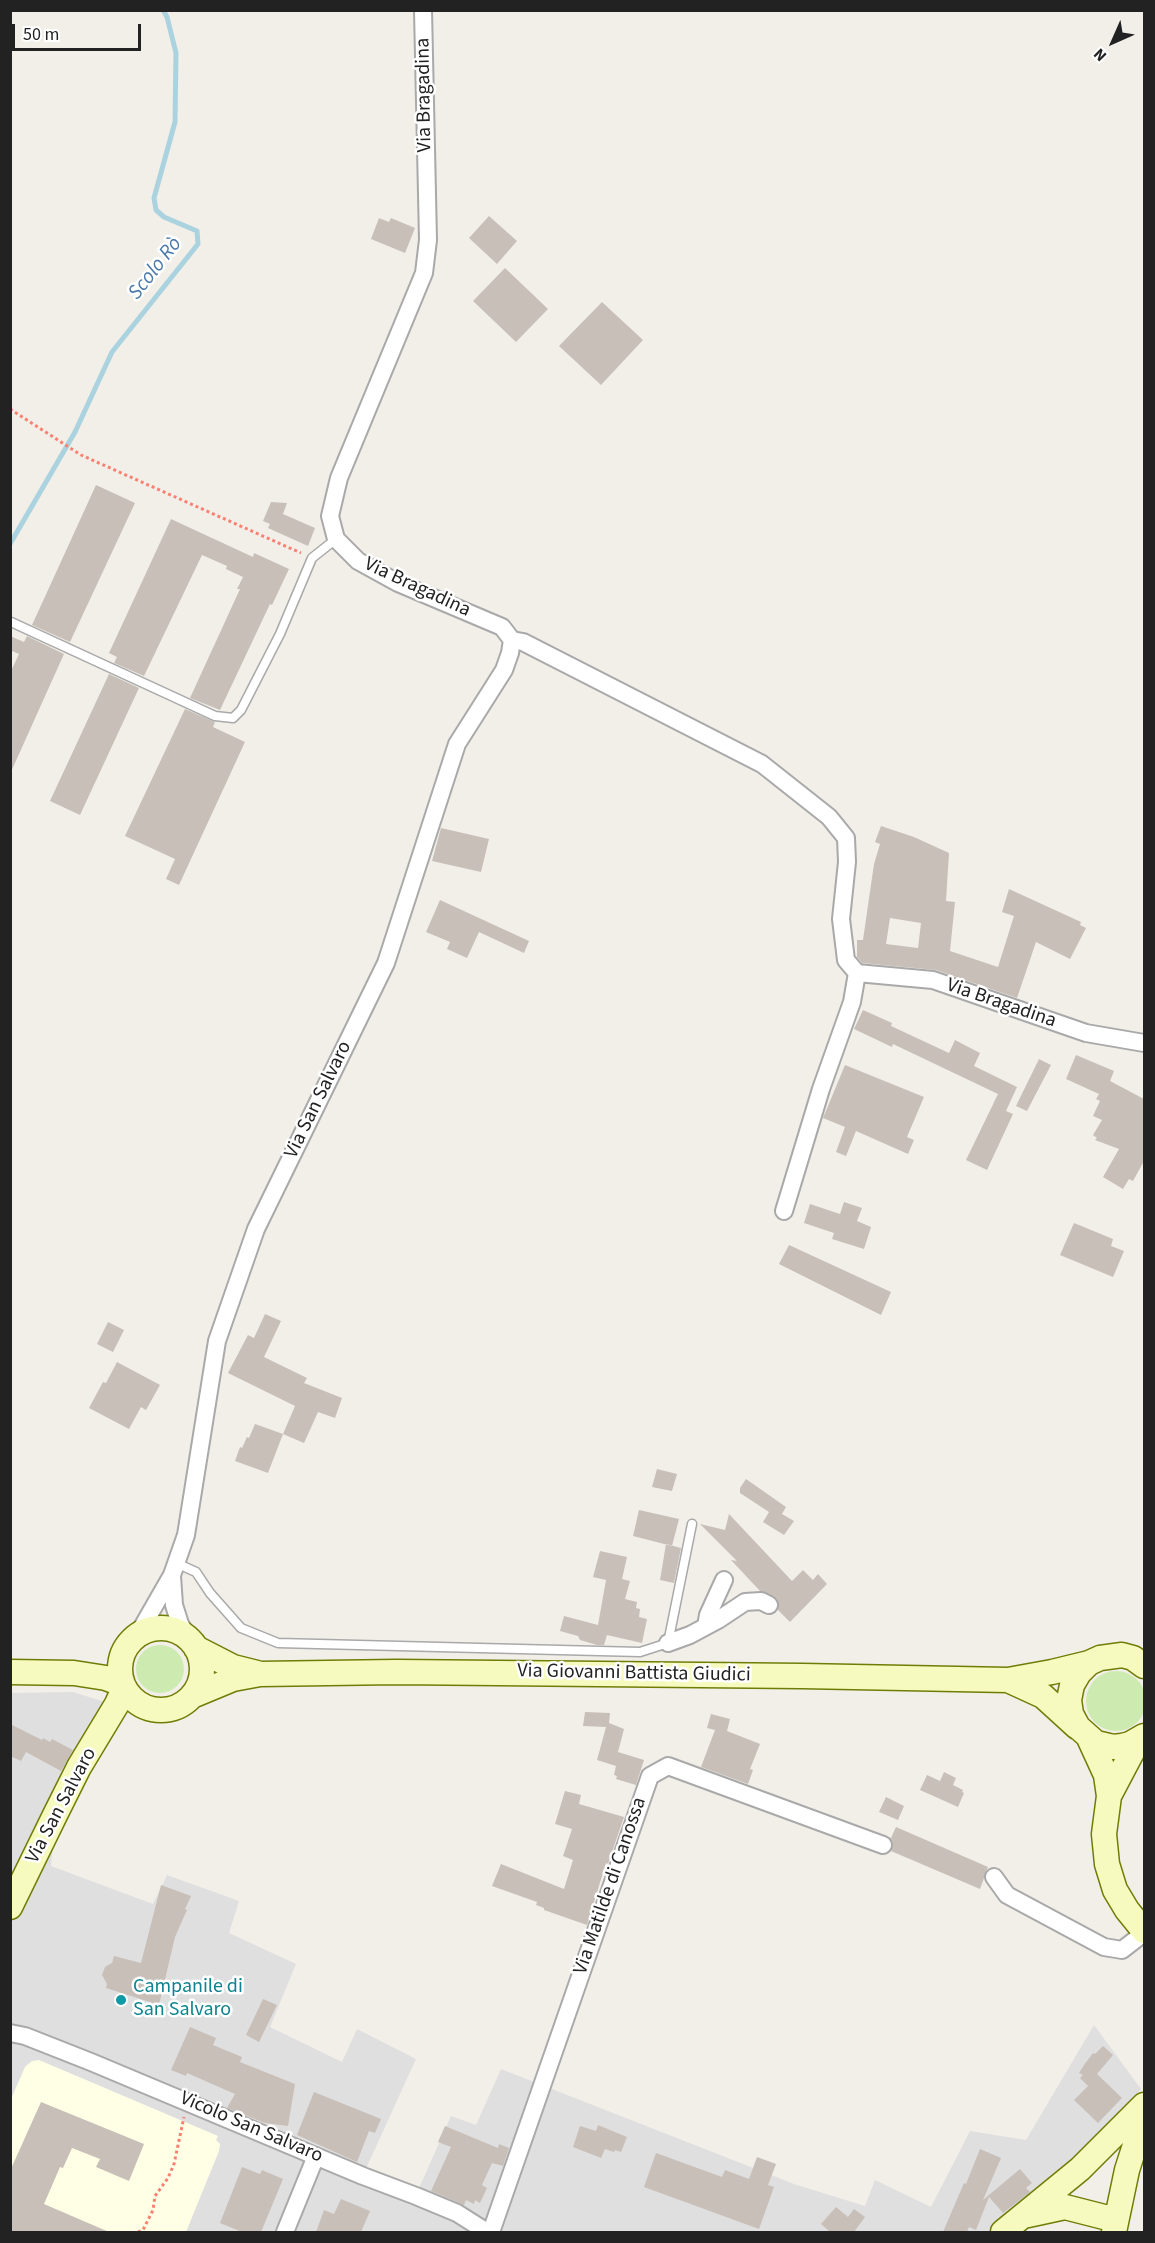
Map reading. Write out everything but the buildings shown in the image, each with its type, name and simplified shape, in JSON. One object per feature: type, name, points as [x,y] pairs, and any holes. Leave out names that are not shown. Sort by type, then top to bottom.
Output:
[{"type":"main road","name":"Via Giovanni Battista Giudici","points":[[74,1673],[103,1659],[149,1630],[161,1628],[181,1634],[193,1644],[233,1667],[260,1674]]},
{"type":"main road","points":[[123,1686],[119,1671],[121,1657],[132,1640]]},
{"type":"main road","points":[[192,1696],[198,1686],[201,1673],[201,1660],[193,1644]]},
{"type":"main road","name":"Via Giovanni Battista Giudici","points":[[10,1672],[74,1673],[106,1678],[123,1686],[132,1699],[152,1709],[173,1708],[192,1696],[233,1679],[260,1674],[444,1673],[1008,1680],[1122,1655],[1133,1658],[1144,1666]]},
{"type":"main road","points":[[1089,1663],[1072,1685],[1069,1700],[1071,1714],[1106,1775],[1109,1796],[1104,1834],[1107,1863],[1115,1890],[1144,1932]]},
{"type":"main road","name":"Via Giovanni Battista Giudici","points":[[1008,1680],[1043,1696],[1083,1733]]},
{"type":"main road","name":"Via San Salvaro","points":[[10,1907],[79,1767],[98,1738],[123,1686]]},
{"type":"main road","name":"Via San Salvaro","points":[[98,1738],[116,1725],[152,1709]]},
{"type":"main road","points":[[1083,1733],[1096,1743],[1113,1747],[1130,1744],[1141,1738]]},
{"type":"main road","points":[[1109,1796],[1141,1738]]},
{"type":"main road","points":[[1003,2232],[1026,2216],[1080,2169],[1144,2104]]},
{"type":"main road","points":[[1026,2216],[1065,2207],[1079,2210],[1115,2226],[1126,2170],[1144,2117]]},
{"type":"main road","points":[[1079,2210],[1076,2183],[1080,2169]]},
{"type":"street","name":"Via Bragadina","points":[[423,10],[428,240],[424,273],[339,478],[330,516],[336,539],[358,561],[398,583],[502,627],[512,640],[523,642],[762,764],[830,817],[846,838],[847,862],[841,919],[846,960],[857,973],[933,980],[1086,1033],[1144,1042]]},
{"type":"street","name":"Via San Salvaro","points":[[132,1640],[174,1569],[186,1535],[217,1341],[256,1229],[386,963],[457,744],[504,670],[512,640]]},
{"type":"street","points":[[784,1211],[821,1089],[852,1002],[857,973]]},
{"type":"street","name":"Via San Salvaro","points":[[174,1569],[174,1605],[180,1624],[193,1644]]},
{"type":"street","points":[[706,1626],[708,1615],[724,1580]]},
{"type":"street","points":[[668,1643],[706,1626],[745,1602],[761,1601],[769,1605]]},
{"type":"street","name":"Via Matilde di Canossa","points":[[489,2232],[650,1776],[668,1766],[884,1845]]},
{"type":"street","points":[[994,1876],[1007,1896],[1104,1947],[1122,1950],[1144,1932]]},
{"type":"street","name":"Vicolo San Salvaro","points":[[10,2033],[25,2036],[189,2101],[457,2213],[489,2232]]},
{"type":"street","points":[[285,2232],[316,2156]]},
{"type":"lane","points":[[11,622],[215,716],[233,718],[241,710],[280,634],[312,558],[336,539]]},
{"type":"lane","points":[[174,1569],[196,1572],[210,1593],[241,1628],[278,1643],[640,1653],[668,1643],[692,1524]]},
{"type":"path","points":[[10,409],[81,455],[312,558]]},
{"type":"path","points":[[138,2232],[143,2230],[153,2210],[155,2196],[168,2178],[174,2164],[179,2133],[189,2101]]},
{"type":"shaded area","points":[[73,1692],[108,1703],[55,1815],[51,1866],[153,1904],[167,1875],[239,1901],[229,1933],[296,1964],[270,2027],[342,2062],[357,2029],[416,2059],[363,2175],[416,2195],[451,2116],[476,2125],[501,2069],[794,2184],[865,2206],[875,2180],[931,2207],[970,2131],[1026,2140],[1094,2025],[1141,2089],[1080,2169],[1003,2232],[11,2232],[10,1693]]},
{"type":"shaded area","points":[[39,2060],[218,2136],[216,2140],[220,2144],[219,2151],[186,2232],[11,2232],[11,2099],[25,2067],[32,2061]]},
{"type":"green space","points":[[155,1645],[165,1645],[177,1652],[184,1664],[184,1674],[177,1686],[165,1693],[155,1693],[140,1682],[136,1674],[136,1664],[147,1649]]},
{"type":"green space","points":[[1116,1671],[1137,1680],[1146,1701],[1137,1722],[1116,1731],[1095,1722],[1086,1701],[1095,1680]]},
{"type":"waterway","name":"Scolo Rò","points":[[10,544],[75,432],[112,352],[198,244],[197,231],[164,217],[156,210],[154,198],[175,122],[176,53],[167,17],[163,10]]},
{"type":"place","name":"Campanile di San Salvaro","points":[[121,2000]]}]
